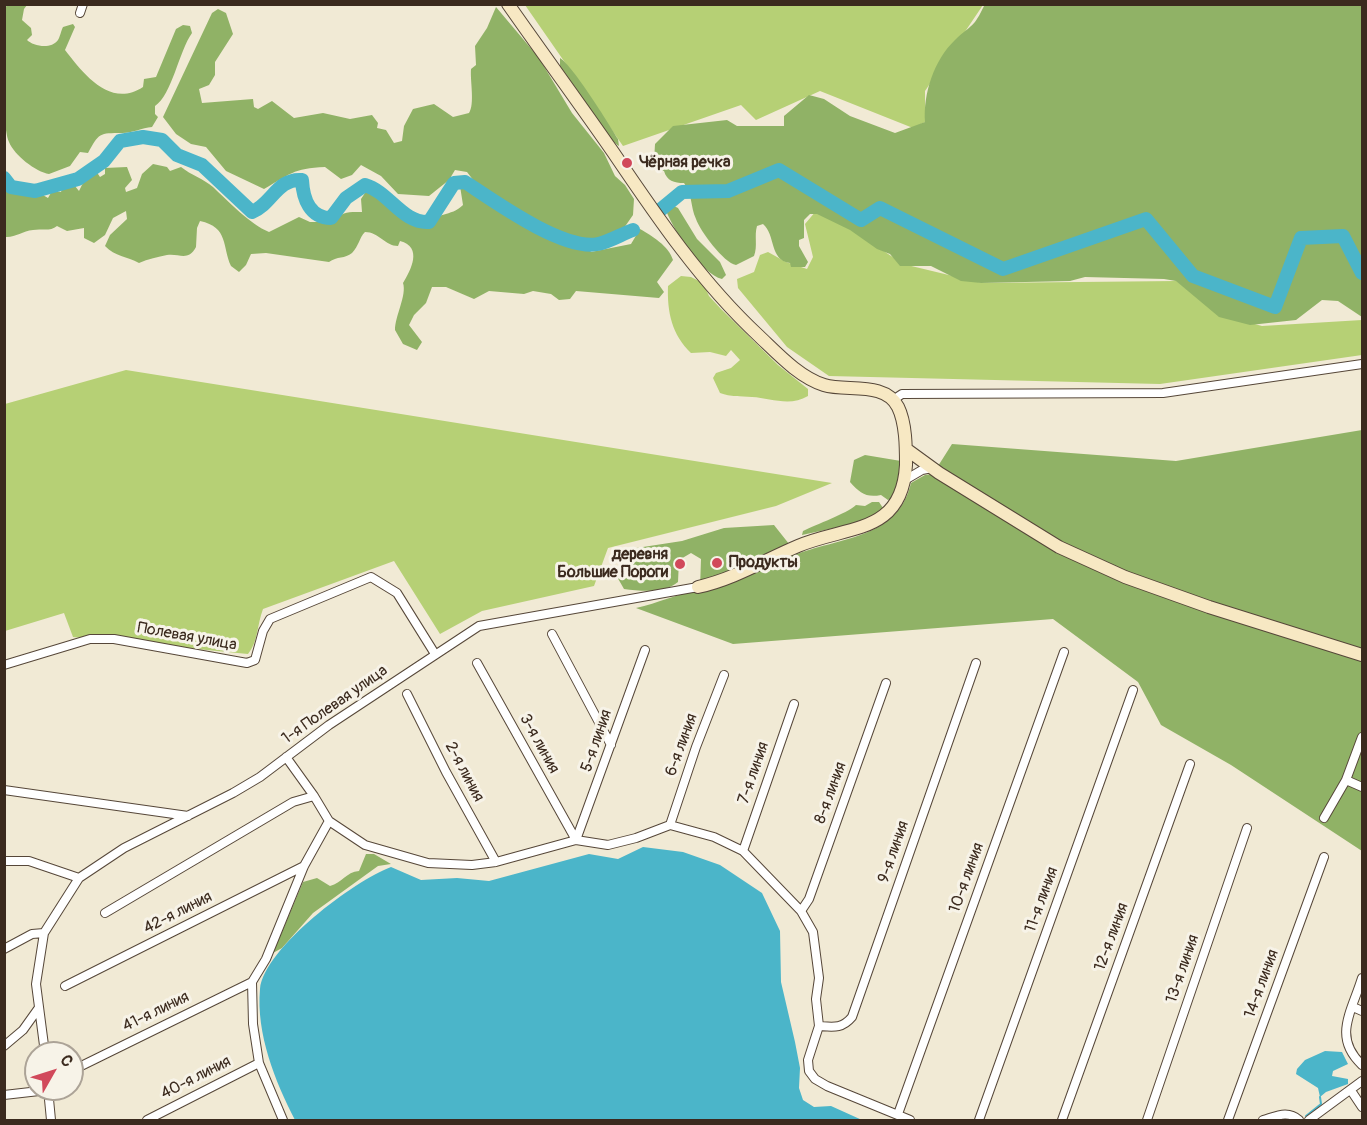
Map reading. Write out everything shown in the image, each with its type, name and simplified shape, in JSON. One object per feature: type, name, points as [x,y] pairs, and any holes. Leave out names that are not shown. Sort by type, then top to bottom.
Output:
[{"type":"street","points":[[508,4],[663,225],[723,300],[758,335],[808,378],[834,387],[882,392],[893,400],[900,413],[906,449],[905,480],[897,503],[879,520],[814,540],[736,575],[698,586]]},
{"type":"street","points":[[893,400],[902,394],[1163,393],[1362,364]]},
{"type":"street","points":[[906,449],[932,468],[1059,548],[1125,577],[1209,607],[1362,655]]},
{"type":"street","points":[[905,480],[922,470],[932,468]]},
{"type":"street","name":"Полевая улица","points":[[4,665],[90,639],[114,639],[246,663],[255,660],[263,631],[276,615],[314,602],[370,577],[397,593],[435,654]]},
{"type":"street","name":"1-я Полевая улица","points":[[79,878],[124,848],[233,793],[328,725],[479,626],[698,586]]},
{"type":"street","points":[[552,634],[611,745]]},
{"type":"street","name":"5-я линия","points":[[576,840],[645,650]]},
{"type":"street","name":"10-я линия","points":[[898,1114],[1064,652]]},
{"type":"street","name":"3-я линия","points":[[477,663],[576,840]]},
{"type":"street","name":"9-я линия","points":[[819,1026],[837,1028],[846,1024],[852,1017],[976,663]]},
{"type":"street","name":"6-я линия","points":[[670,825],[724,675]]},
{"type":"street","name":"8-я линия","points":[[801,911],[809,899],[886,683]]},
{"type":"street","name":"11-я линия","points":[[979,1120],[1133,690]]},
{"type":"street","name":"2-я линия","points":[[407,694],[446,772],[496,862]]},
{"type":"street","name":"7-я линия","points":[[742,851],[794,704]]},
{"type":"street","points":[[1324,818],[1346,780],[1362,736]]},
{"type":"street","points":[[286,757],[329,821],[364,845],[428,863],[472,866],[496,862],[576,840],[608,845],[670,825],[714,837],[742,851],[801,911],[813,932],[817,949],[819,1026],[808,1060],[809,1071],[815,1079],[910,1120]]},
{"type":"street","name":"12-я линия","points":[[1062,1120],[1190,764]]},
{"type":"street","points":[[1346,780],[1362,787]]},
{"type":"street","points":[[4,790],[188,816]]},
{"type":"street","points":[[105,913],[293,802],[314,796]]},
{"type":"street","points":[[283,1120],[258,1063],[253,1024],[252,982],[266,959],[304,866],[329,821]]},
{"type":"street","name":"13-я линия","points":[[1147,1120],[1247,828]]},
{"type":"street","name":"14-я линия","points":[[1228,1120],[1324,857]]},
{"type":"street","points":[[4,861],[29,861],[79,878],[44,933],[36,984],[43,1041]]},
{"type":"street","name":"42-я линия","points":[[65,986],[304,866]]},
{"type":"street","points":[[4,949],[32,934],[44,933]]},
{"type":"street","points":[[1362,978],[1345,1036],[1348,1048],[1362,1065]]},
{"type":"street","name":"41-я линия","points":[[84,1065],[252,982]]},
{"type":"street","points":[[1353,1007],[1362,1011]]},
{"type":"street","points":[[4,1046],[23,1029],[38,1009]]},
{"type":"street","name":"40-я линия","points":[[147,1120],[258,1063]]},
{"type":"street","points":[[1309,1120],[1352,1092],[1362,1081]]},
{"type":"street","points":[[4,1095],[24,1092]]},
{"type":"street","points":[[1352,1092],[1362,1107]]},
{"type":"street","points":[[49,1101],[51,1120]]},
{"type":"street","points":[[1263,1120],[1284,1114],[1293,1115],[1299,1120]]},
{"type":"green space","points":[[985,4],[1362,5],[1362,317],[1338,301],[1322,300],[1296,320],[1250,325],[1219,317],[1176,281],[1164,279],[1085,277],[1070,281],[981,283],[961,281],[931,266],[900,266],[890,254],[877,249],[850,230],[817,214],[810,214],[804,220],[804,238],[799,240],[799,246],[808,262],[805,267],[791,267],[790,263],[779,257],[770,234],[763,224],[757,226],[754,256],[736,265],[719,253],[702,231],[684,183],[671,181],[664,171],[657,170],[654,162],[655,144],[673,126],[727,120],[737,126],[784,126],[784,116],[809,95],[824,99],[850,116],[895,133],[925,122],[928,89],[941,57],[955,40],[975,22]]},
{"type":"green space","points":[[8,5],[27,5],[22,20],[31,28],[32,35],[27,40],[33,44],[47,46],[55,43],[63,27],[73,24],[75,27],[65,50],[89,78],[109,91],[119,94],[131,93],[143,87],[144,79],[156,77],[176,29],[183,25],[190,26],[192,33],[171,83],[155,106],[155,114],[158,117],[152,127],[104,134],[95,141],[88,153],[80,152],[70,166],[49,174],[26,162],[12,147],[4,124],[4,8]]},
{"type":"green space","points":[[525,5],[983,5],[925,91],[925,122],[913,128],[820,91],[756,120],[741,105],[623,146]]},
{"type":"green space","points":[[496,7],[539,58],[572,113],[604,153],[615,176],[625,185],[634,199],[633,215],[617,238],[611,241],[584,242],[591,252],[631,244],[640,229],[655,238],[668,250],[673,260],[657,282],[664,292],[659,298],[576,291],[570,299],[559,300],[551,294],[533,291],[524,294],[489,291],[474,299],[446,287],[432,287],[426,303],[414,315],[409,325],[422,342],[417,350],[403,344],[395,330],[404,288],[403,283],[413,259],[411,248],[400,241],[398,246],[389,244],[374,234],[365,232],[352,253],[329,262],[266,253],[251,254],[246,265],[239,272],[231,266],[220,233],[216,228],[200,221],[197,228],[196,247],[193,252],[186,256],[167,255],[139,263],[105,246],[110,235],[127,219],[126,211],[113,218],[105,235],[94,243],[84,238],[84,228],[67,231],[57,226],[5,237],[5,182],[11,189],[18,192],[36,191],[48,198],[52,191],[61,192],[64,181],[70,180],[79,191],[85,180],[96,171],[100,177],[105,174],[105,168],[127,167],[132,180],[125,188],[126,192],[137,188],[142,174],[153,164],[167,167],[170,171],[181,167],[209,184],[247,218],[269,232],[299,217],[310,222],[333,222],[346,213],[362,212],[361,199],[365,193],[371,191],[395,211],[423,226],[433,218],[454,211],[463,205],[460,186],[475,195],[477,185],[467,172],[455,170],[449,180],[429,196],[398,194],[381,176],[361,165],[352,175],[341,179],[325,167],[305,169],[292,173],[264,189],[226,171],[206,147],[191,144],[176,134],[163,117],[212,13],[218,9],[226,13],[233,34],[215,62],[215,75],[209,85],[199,89],[202,103],[253,99],[254,107],[258,109],[272,101],[294,118],[323,113],[350,119],[372,115],[378,123],[377,128],[386,130],[394,143],[402,141],[404,126],[413,109],[434,104],[453,117],[469,113],[472,98],[471,69],[476,65],[475,46],[487,28]]},
{"type":"green space","points":[[560,58],[590,96],[618,139],[619,146],[601,126],[560,66]]},
{"type":"green space","points":[[669,207],[678,208],[697,239],[720,262],[726,275],[722,279],[714,276],[698,261],[676,231],[667,213]]},
{"type":"green space","points":[[816,211],[848,227],[903,264],[982,283],[1177,281],[1217,314],[1262,326],[1362,320],[1362,355],[1160,384],[829,376],[787,347],[738,288],[737,279],[754,272],[760,255],[768,252],[786,262],[807,269],[813,257],[805,224]]},
{"type":"green space","points":[[681,276],[691,277],[703,283],[709,296],[721,309],[778,365],[808,389],[808,396],[794,401],[780,401],[720,393],[713,378],[716,373],[731,368],[740,360],[731,350],[726,356],[710,352],[691,353],[679,339],[668,305],[668,286]]},
{"type":"green space","points":[[126,370],[832,483],[776,506],[608,548],[594,586],[482,611],[440,634],[394,561],[263,609],[256,639],[248,654],[73,637],[64,613],[5,631],[5,404]]},
{"type":"green space","points":[[1362,430],[1362,851],[1231,765],[1161,725],[1138,682],[1053,619],[733,644],[636,608],[700,589],[701,559],[691,553],[679,560],[678,582],[666,588],[652,591],[624,589],[616,575],[620,566],[619,556],[630,549],[682,541],[724,528],[774,525],[797,554],[866,533],[894,515],[904,501],[911,483],[925,475],[933,474],[952,444],[1176,461]]},
{"type":"green space","points":[[865,455],[901,461],[899,481],[892,498],[888,500],[881,495],[864,494],[850,482],[854,460]]},
{"type":"green space","points":[[872,502],[879,502],[883,508],[866,521],[802,535],[803,531],[856,505],[865,506]]},
{"type":"green space","points":[[366,854],[374,854],[391,864],[378,866],[313,913],[282,948],[273,953],[303,882],[317,878],[330,886],[334,885],[351,873],[359,871]]},
{"type":"water","points":[[643,847],[683,852],[720,865],[762,893],[780,931],[781,982],[800,1068],[799,1088],[803,1100],[814,1107],[831,1106],[862,1120],[295,1120],[268,1057],[261,1023],[260,989],[266,972],[277,954],[294,936],[335,901],[356,886],[391,867],[421,880],[457,878],[489,881],[589,854],[618,859]]},
{"type":"water","points":[[1325,1051],[1342,1052],[1348,1064],[1333,1071],[1332,1076],[1348,1079],[1348,1084],[1326,1092],[1320,1097],[1318,1088],[1296,1074],[1297,1069],[1305,1060]]},
{"type":"waterway","name":"Чёрная речка","points":[[4,178],[11,187],[35,191],[78,179],[104,161],[120,141],[143,137],[162,140],[177,155],[202,165],[252,212],[286,183],[302,180],[309,206],[318,215],[324,217],[331,218],[346,198],[365,185],[381,194],[411,218],[429,222],[454,183],[465,182],[529,223],[567,240],[583,244],[598,244],[633,230]]},
{"type":"waterway","name":"Чёрная речка","points":[[659,211],[682,192],[728,191],[779,170],[861,220],[880,208],[1003,269],[1146,219],[1193,276],[1275,307],[1301,238],[1343,236],[1362,273]]},
{"type":"waterway","points":[[1306,1116],[1321,1104],[1320,1097]]},
{"type":"place","name":"Чёрная речка","points":[[627,163]]},
{"type":"place","name":"Продукты","points":[[717,563]]},
{"type":"place","name":"деревня Большие Пороги","points":[[680,564]]}]
